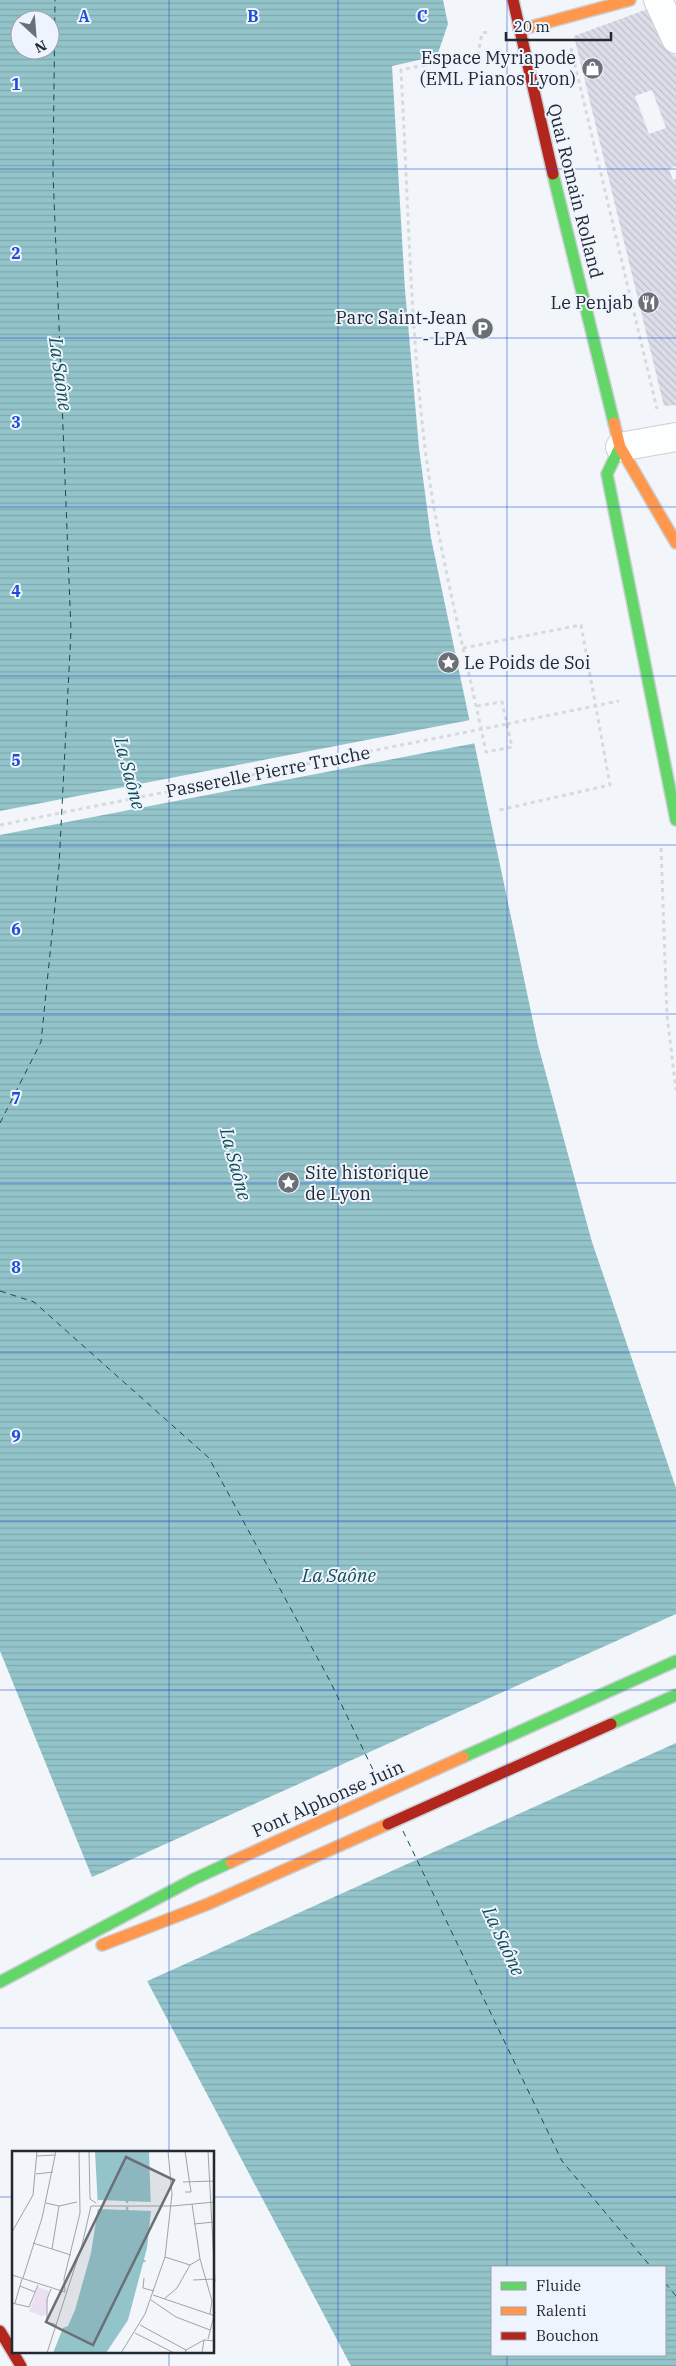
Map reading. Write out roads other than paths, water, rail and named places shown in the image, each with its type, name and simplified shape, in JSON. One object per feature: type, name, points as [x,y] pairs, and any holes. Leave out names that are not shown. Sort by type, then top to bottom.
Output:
[{"type":"main road","name":"Quai Romain Rolland","points":[[513,0],[620,447],[676,543]]},
{"type":"main road","points":[[519,30],[630,0]]},
{"type":"main road","points":[[620,447],[607,474],[676,820]]},
{"type":"main road","name":"Pont Alphonse Juin","points":[[0,1983],[194,1879],[676,1661]]},
{"type":"main road","name":"Pont Alphonse Juin","points":[[0,1983],[208,1904],[676,1695]]},
{"type":"main road","points":[[0,2331],[12,2351]]},
{"type":"main road","points":[[14,2354],[21,2366]]},
{"type":"street","points":[[658,0],[676,39]]},
{"type":"street","points":[[620,447],[676,437]]},
{"type":"water","name":"La Saône","points":[[0,0],[443,0],[448,24],[437,56],[392,66],[405,290],[419,448],[431,538],[538,1045],[592,1242],[676,1488],[676,2366],[351,2366],[92,1877],[0,1651]]},
{"type":"place","name":"Espace Myriapode (EML Pianos Lyon)","points":[[592,68]]},
{"type":"place","name":"Le Penjab","points":[[649,303]]},
{"type":"place","name":"Parc Saint-Jean - LPA","points":[[483,328]]},
{"type":"place","name":"Le Poids de Soi","points":[[448,663]]},
{"type":"place","name":"Site historique de Lyon","points":[[289,1183]]}]
